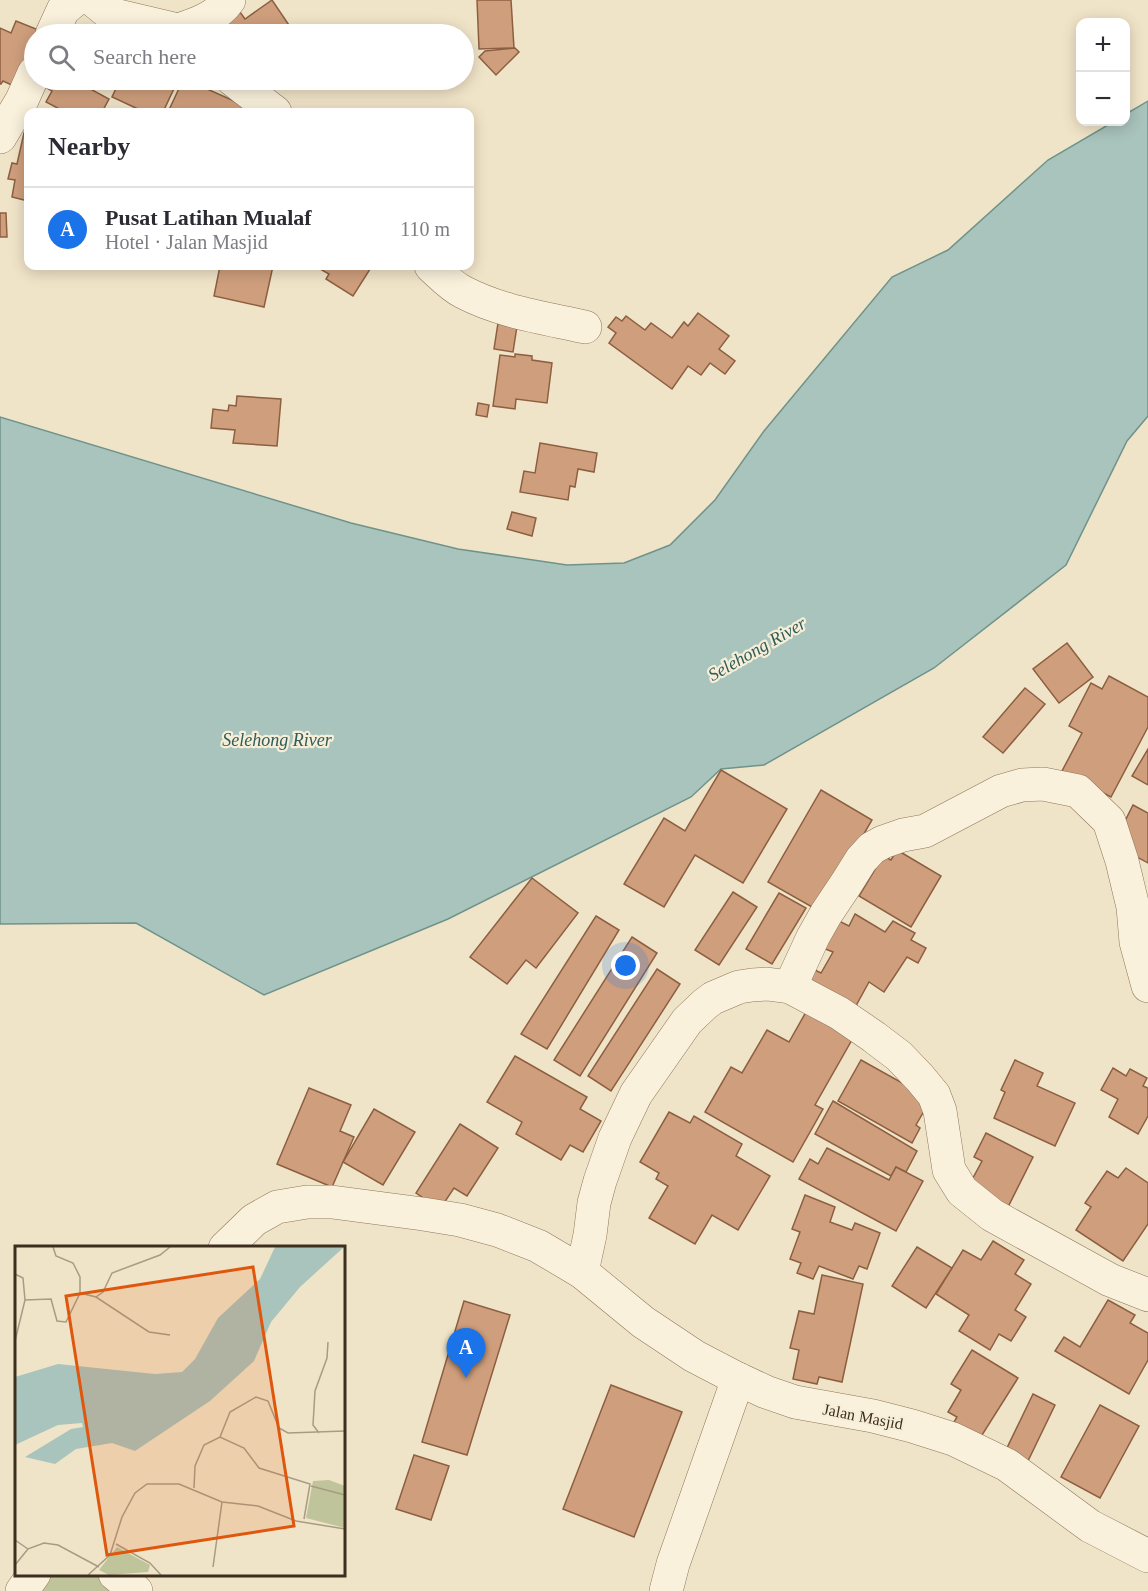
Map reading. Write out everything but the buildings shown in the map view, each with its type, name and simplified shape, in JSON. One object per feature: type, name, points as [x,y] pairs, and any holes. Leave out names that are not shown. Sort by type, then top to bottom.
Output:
[{"type":"street","points":[[57,24],[63,10],[75,0]]},
{"type":"street","points":[[93,0],[110,14],[149,24]]},
{"type":"street","points":[[198,24],[225,6],[229,0]]},
{"type":"street","points":[[0,137],[26,90]]},
{"type":"street","points":[[246,90],[270,108]]},
{"type":"street","points":[[435,270],[462,292],[503,309],[585,327]]},
{"type":"street","points":[[790,987],[826,914],[861,860],[872,848],[903,835],[925,831],[1001,791],[1022,785],[1043,784],[1078,791],[1109,822],[1122,861],[1133,907],[1136,942],[1148,986]]},
{"type":"street","points":[[582,1272],[594,1203],[615,1138],[636,1094],[687,1022],[705,1004],[739,987],[767,984],[790,987],[839,1013],[899,1056],[920,1078],[934,1095],[940,1111],[949,1170],[962,1191],[992,1215],[1110,1280],[1148,1295]]},
{"type":"street","name":"Jalan Masjid","points":[[227,1246],[254,1220],[277,1207],[308,1202],[332,1202],[460,1220],[497,1230],[538,1246],[582,1272],[643,1322],[694,1356],[738,1379],[795,1402],[912,1425],[953,1439],[1007,1465],[1090,1526],[1148,1556]]},
{"type":"street","points":[[666,1591],[673,1564],[738,1379]]},
{"type":"street","points":[[22,1591],[33,1576]]},
{"type":"street","points":[[116,1576],[136,1591]]},
{"type":"green space","points":[[41,1576],[100,1576],[121,1591],[29,1591]]},
{"type":"water","name":"Selehong River","points":[[1148,101],[1148,416],[1127,441],[1066,565],[934,668],[764,765],[721,769],[691,797],[448,919],[264,995],[136,923],[0,924],[0,417],[351,523],[458,549],[567,565],[624,563],[670,545],[715,500],[764,431],[892,277],[948,250],[1048,160],[1106,126],[1130,126],[1130,112]]},
{"type":"place","name":"Pusat Latihan Mualaf","points":[[466,1378]]}]
